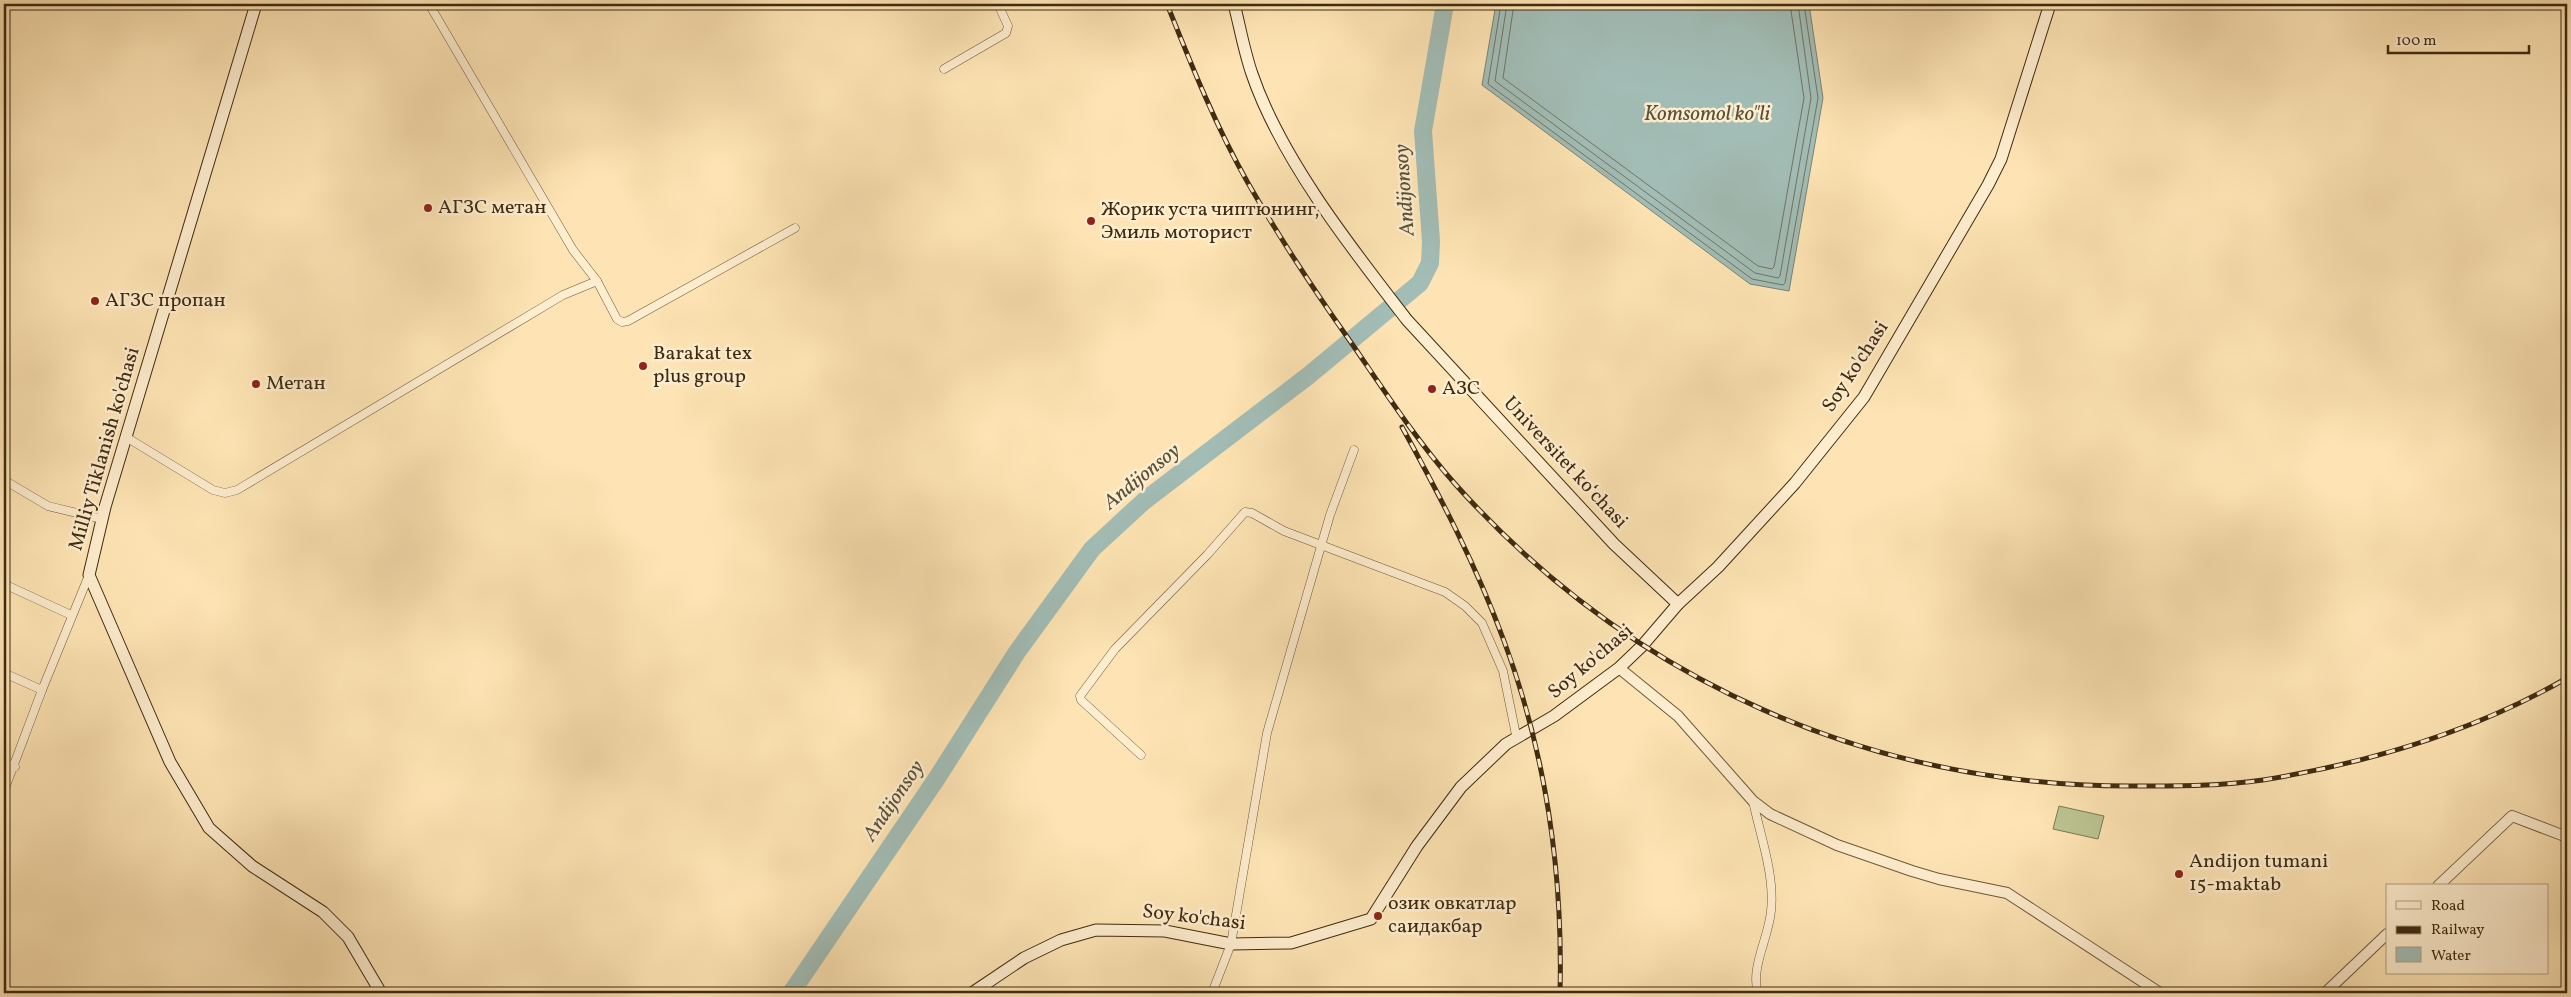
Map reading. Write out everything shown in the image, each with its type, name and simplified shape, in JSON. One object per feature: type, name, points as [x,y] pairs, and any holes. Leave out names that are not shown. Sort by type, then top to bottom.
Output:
[{"type":"main road","name":"Milliy Tiklanish ko'chasi","points":[[256,4],[102,519],[89,575],[170,762],[209,828],[252,866],[323,912],[348,937],[382,993]]},
{"type":"main road","name":"Universitet kо‘chasi","points":[[1234,4],[1252,74],[1281,138],[1306,181],[1387,295],[1407,320],[1619,550],[1678,604]]},
{"type":"main road","name":"Soy ko'chasi","points":[[972,993],[1024,958],[1061,940],[1096,930],[1165,931],[1231,944],[1291,943],[1371,920],[1417,846],[1461,787],[1516,736],[1554,716],[1619,668],[1642,646],[1678,604],[1718,567],[1795,483],[1864,396],[1988,185],[2001,159],[2050,4]]},
{"type":"street","points":[[429,4],[573,250],[597,281],[617,319],[622,322],[628,321],[795,228]]},
{"type":"street","points":[[944,69],[1006,33],[1008,26],[998,4]]},
{"type":"street","points":[[126,437],[213,490],[225,493],[237,490],[563,295],[597,281]]},
{"type":"street","points":[[1212,993],[1231,944],[1267,733],[1321,544],[1354,450]]},
{"type":"street","points":[[4,480],[48,506],[102,519]]},
{"type":"street","points":[[1141,755],[1081,700],[1083,690],[1115,649],[1245,512],[1252,513],[1284,531],[1444,592],[1465,606],[1482,623],[1503,671],[1516,736]]},
{"type":"street","points":[[4,791],[15,767],[71,614],[89,575]]},
{"type":"street","points":[[4,584],[71,614]]},
{"type":"street","points":[[1619,668],[1678,716],[1753,801],[1770,814],[1837,845],[1939,879],[2007,894],[2160,993]]},
{"type":"street","points":[[4,673],[42,690]]},
{"type":"street","points":[[4,762],[15,767]]},
{"type":"street","points":[[1753,801],[1768,868],[1772,910],[1756,972],[1758,993]]},
{"type":"street","points":[[2440,884],[2512,816],[2567,837]]},
{"type":"street","points":[[2325,993],[2386,935]]},
{"type":"green space","points":[[2059,806],[2104,816],[2098,839],[2053,829]]},
{"type":"water","name":"Komsomol ko\"li","points":[[1496,4],[1809,4],[1823,98],[1789,291],[1750,284],[1482,85]]},
{"type":"waterway","name":"Andijonsoy","points":[[791,993],[937,778],[1017,652],[1092,549],[1144,501],[1308,376],[1420,283],[1430,263],[1431,241],[1423,131],[1445,4]]},
{"type":"railway","points":[[1167,4],[1215,118],[1236,162],[1260,203],[1323,302],[1441,468],[1525,555],[1600,615],[1680,667],[1764,710],[1852,744],[1945,768],[2040,782],[2138,786],[2201,785],[2263,780],[2302,773],[2381,754],[2458,729],[2495,714],[2567,678]]},
{"type":"railway","points":[[1402,427],[1470,559],[1504,641],[1519,684],[1541,771],[1555,859],[1560,948],[1560,993]]},
{"type":"place","name":"АГЗС метан","points":[[428,208]]},
{"type":"place","name":"Жорик уста чиптюнинг, Эмиль моторист","points":[[1091,221]]},
{"type":"place","name":"АГЗС пропан","points":[[95,301]]},
{"type":"place","name":"Barakat tex plus group","points":[[643,366]]},
{"type":"place","name":"Метан","points":[[256,384]]},
{"type":"place","name":"АЗС","points":[[1432,389]]},
{"type":"place","name":"Andijon tumani 15-maktab","points":[[2179,874]]},
{"type":"place","name":"озик овкатлар саидакбар","points":[[1378,916]]}]
